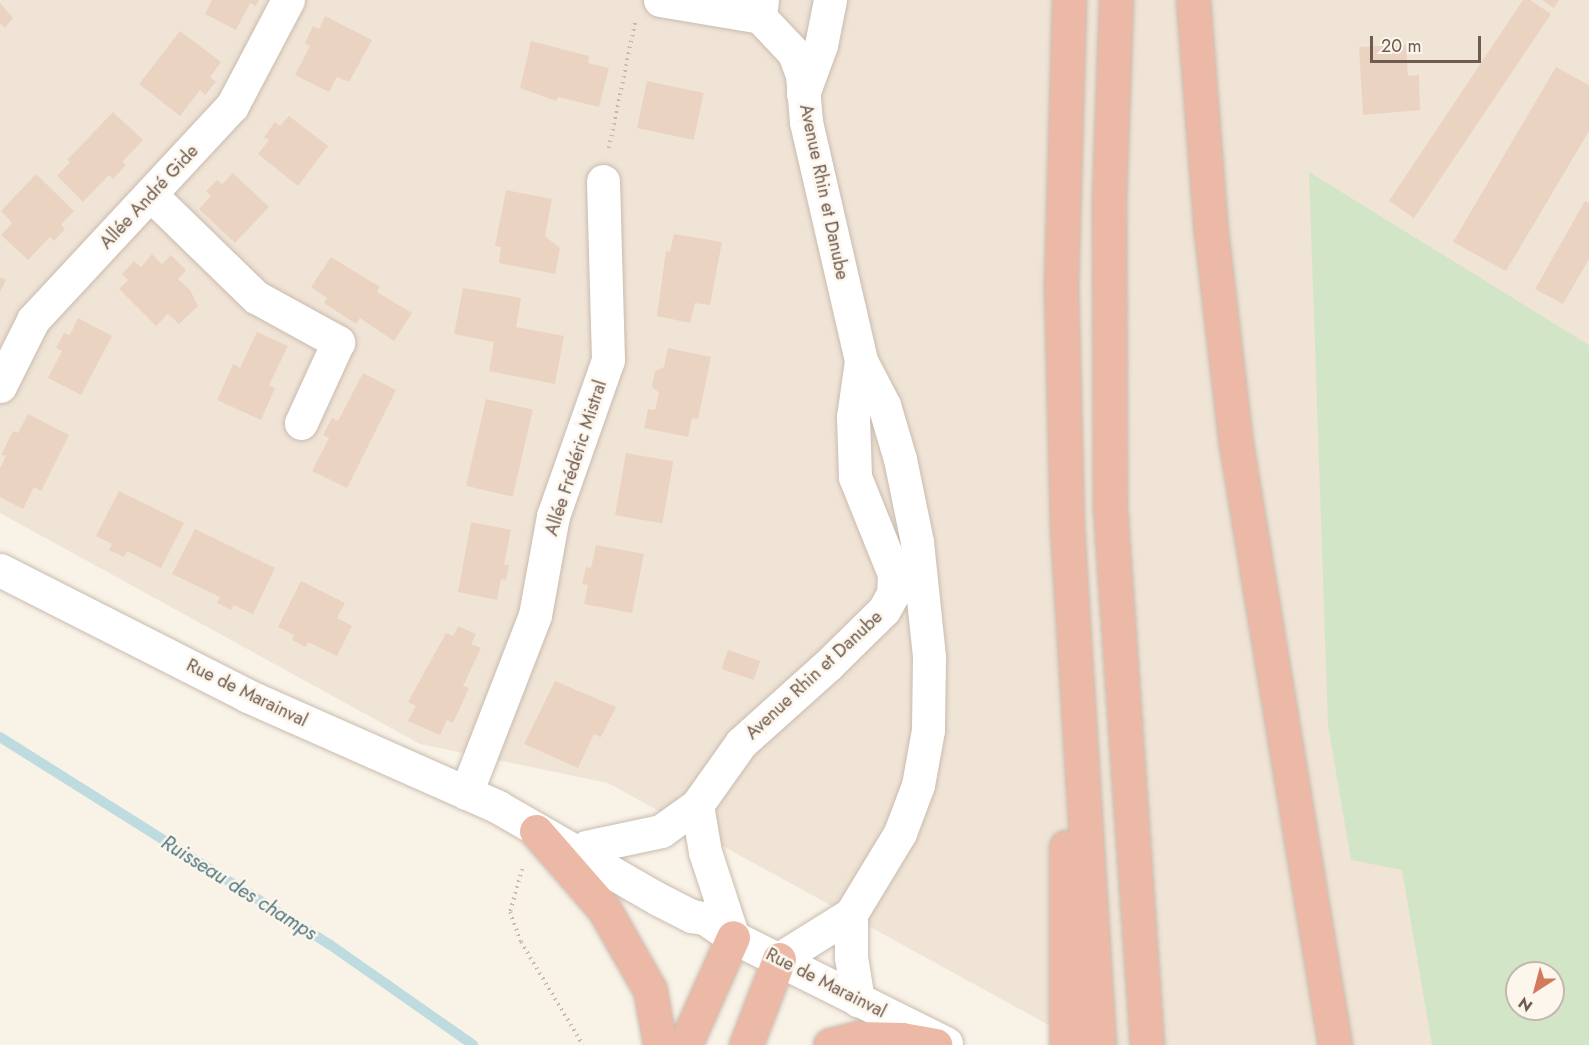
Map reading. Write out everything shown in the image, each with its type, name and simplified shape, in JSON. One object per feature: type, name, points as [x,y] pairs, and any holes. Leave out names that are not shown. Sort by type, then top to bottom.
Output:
[{"type":"highway","points":[[1066,1045],[1066,528],[1061,284],[1069,0]]},
{"type":"highway","points":[[1116,0],[1109,200],[1110,507],[1147,1045]]},
{"type":"highway","points":[[1193,0],[1211,232],[1236,444],[1334,1043]]},
{"type":"highway","points":[[1066,528],[1099,1045]]},
{"type":"highway","points":[[536,831],[604,909],[650,990],[660,1045]]},
{"type":"highway","points":[[685,1045],[733,937]]},
{"type":"highway","points":[[746,1045],[778,959]]},
{"type":"highway","points":[[830,1045],[859,1038],[902,1039],[934,1045]]},
{"type":"street","name":"Allée André Gide","points":[[0,386],[33,320],[152,196],[232,106],[288,0]]},
{"type":"street","name":"Avenue Rhin et Danube","points":[[803,94],[821,45],[831,0]]},
{"type":"street","points":[[649,6],[761,8]]},
{"type":"street","name":"Avenue Rhin et Danube","points":[[761,8],[794,53],[802,75],[806,122],[861,361],[884,405],[917,542],[928,657],[928,730],[918,784],[900,833],[851,914],[778,959]]},
{"type":"street","name":"Allée Frédéric Mistral","points":[[466,793],[535,615],[553,516],[608,360],[603,181]]},
{"type":"street","points":[[152,196],[256,297],[338,342],[301,423]]},
{"type":"street","name":"Avenue Rhin et Danube","points":[[586,847],[661,831],[697,805],[741,743],[828,665],[884,610],[893,594],[894,574],[855,477],[853,417],[861,361]]},
{"type":"street","name":"Rue de Marainval","points":[[0,570],[248,696],[498,807],[536,831],[658,899],[692,916],[704,918]]},
{"type":"street","points":[[697,805],[705,852],[733,937]]},
{"type":"street","name":"Rue de Marainval","points":[[498,807],[514,807],[696,907],[704,918],[733,937],[950,1045]]},
{"type":"street","name":"Avenue Rhin et Danube","points":[[851,914],[850,957],[858,1000]]},
{"type":"path","points":[[603,181],[649,6]]},
{"type":"path","points":[[536,831],[510,912],[520,942],[583,1045]]},
{"type":"shaded area","points":[[0,0],[1589,0],[1589,1045],[1085,1045],[608,783],[420,744],[0,513]]},
{"type":"green space","points":[[1309,172],[1589,345],[1589,1045],[1432,1045],[1402,870],[1351,860],[1328,725]]},
{"type":"building","points":[[212,0],[259,0],[256,6],[250,3],[236,30],[205,14]]},
{"type":"building","points":[[1523,0],[1530,0],[1551,14],[1414,218],[1389,201]]},
{"type":"building","points":[[1542,0],[1559,0],[1554,8]]},
{"type":"building","points":[[0,3],[13,18],[5,28],[0,23]]},
{"type":"building","points":[[325,16],[372,40],[349,82],[337,77],[329,92],[295,75],[310,46],[305,43],[313,26],[319,29]]},
{"type":"building","points":[[180,31],[221,62],[210,77],[216,82],[205,95],[200,90],[180,116],[139,84]]},
{"type":"building","points":[[531,41],[589,56],[588,63],[609,68],[599,107],[558,97],[556,101],[520,88]]},
{"type":"building","points":[[1406,45],[1408,76],[1419,75],[1420,110],[1363,115],[1359,47]]},
{"type":"building","points":[[1556,67],[1589,85],[1589,131],[1506,271],[1453,242]]},
{"type":"building","points":[[647,81],[704,93],[694,140],[637,128]]},
{"type":"building","points":[[113,112],[143,140],[122,162],[126,165],[113,179],[109,175],[83,202],[57,176],[70,162],[67,160]]},
{"type":"building","points":[[289,116],[328,146],[298,186],[258,154],[269,140],[264,137],[275,122],[280,126]]},
{"type":"building","points":[[233,173],[269,207],[235,243],[199,209],[211,196],[206,191],[217,180],[222,184]]},
{"type":"building","points":[[36,174],[74,211],[61,225],[65,229],[54,241],[50,237],[28,260],[1,235],[12,223],[1,211]]},
{"type":"building","points":[[506,190],[552,199],[545,236],[560,248],[555,274],[499,263],[501,247],[495,246]]},
{"type":"building","points":[[1585,201],[1589,203],[1589,259],[1563,304],[1535,289]]},
{"type":"building","points":[[674,234],[722,242],[710,305],[695,303],[690,323],[657,316],[666,251],[670,252]]},
{"type":"building","points":[[152,254],[162,264],[171,255],[186,270],[178,279],[190,290],[198,306],[179,324],[168,314],[156,326],[119,289],[128,280],[122,274],[134,261],[141,267]]},
{"type":"building","points":[[331,257],[380,287],[377,292],[412,313],[394,341],[360,318],[356,324],[324,303],[327,298],[311,287]]},
{"type":"building","points":[[0,277],[6,280],[0,292]]},
{"type":"building","points":[[463,288],[521,298],[516,327],[564,336],[555,384],[489,371],[494,342],[454,334]]},
{"type":"building","points":[[78,318],[112,336],[81,395],[48,378],[62,351],[56,348],[64,333],[70,335]]},
{"type":"building","points":[[257,332],[288,346],[269,385],[275,388],[261,420],[217,400],[233,364],[240,368]]},
{"type":"building","points":[[668,348],[711,357],[698,419],[692,418],[688,437],[644,428],[648,409],[655,410],[659,393],[652,387],[655,371],[664,367]]},
{"type":"building","points":[[363,373],[396,390],[347,488],[312,471],[329,438],[323,435],[332,418],[338,421]]},
{"type":"building","points":[[486,399],[533,410],[513,497],[466,486]]},
{"type":"building","points":[[28,414],[69,435],[41,491],[34,487],[23,509],[0,497],[0,468],[6,456],[1,455],[13,431],[18,433]]},
{"type":"building","points":[[626,453],[673,461],[662,523],[615,515]]},
{"type":"building","points":[[119,491],[184,523],[161,568],[127,551],[124,557],[109,550],[112,544],[96,536]]},
{"type":"building","points":[[471,522],[511,530],[504,565],[509,565],[506,580],[501,579],[497,600],[458,592]]},
{"type":"building","points":[[195,529],[275,568],[253,614],[234,605],[231,610],[217,603],[220,597],[172,574]]},
{"type":"building","points":[[596,545],[644,554],[632,613],[584,604],[588,585],[582,584],[586,567],[591,568]]},
{"type":"building","points":[[301,581],[345,603],[337,618],[352,626],[337,656],[308,642],[305,647],[292,640],[294,635],[278,627]]},
{"type":"building","points":[[458,626],[476,634],[471,644],[481,648],[463,686],[469,688],[453,723],[447,720],[440,735],[408,721],[416,706],[408,702],[446,633],[453,636]]},
{"type":"building","points":[[728,650],[760,661],[754,680],[721,669]]},
{"type":"building","points":[[555,681],[616,707],[601,737],[594,734],[578,768],[524,744]]},
{"type":"waterway","name":"Ruisseau des champs","points":[[0,737],[329,944],[473,1045]]}]
